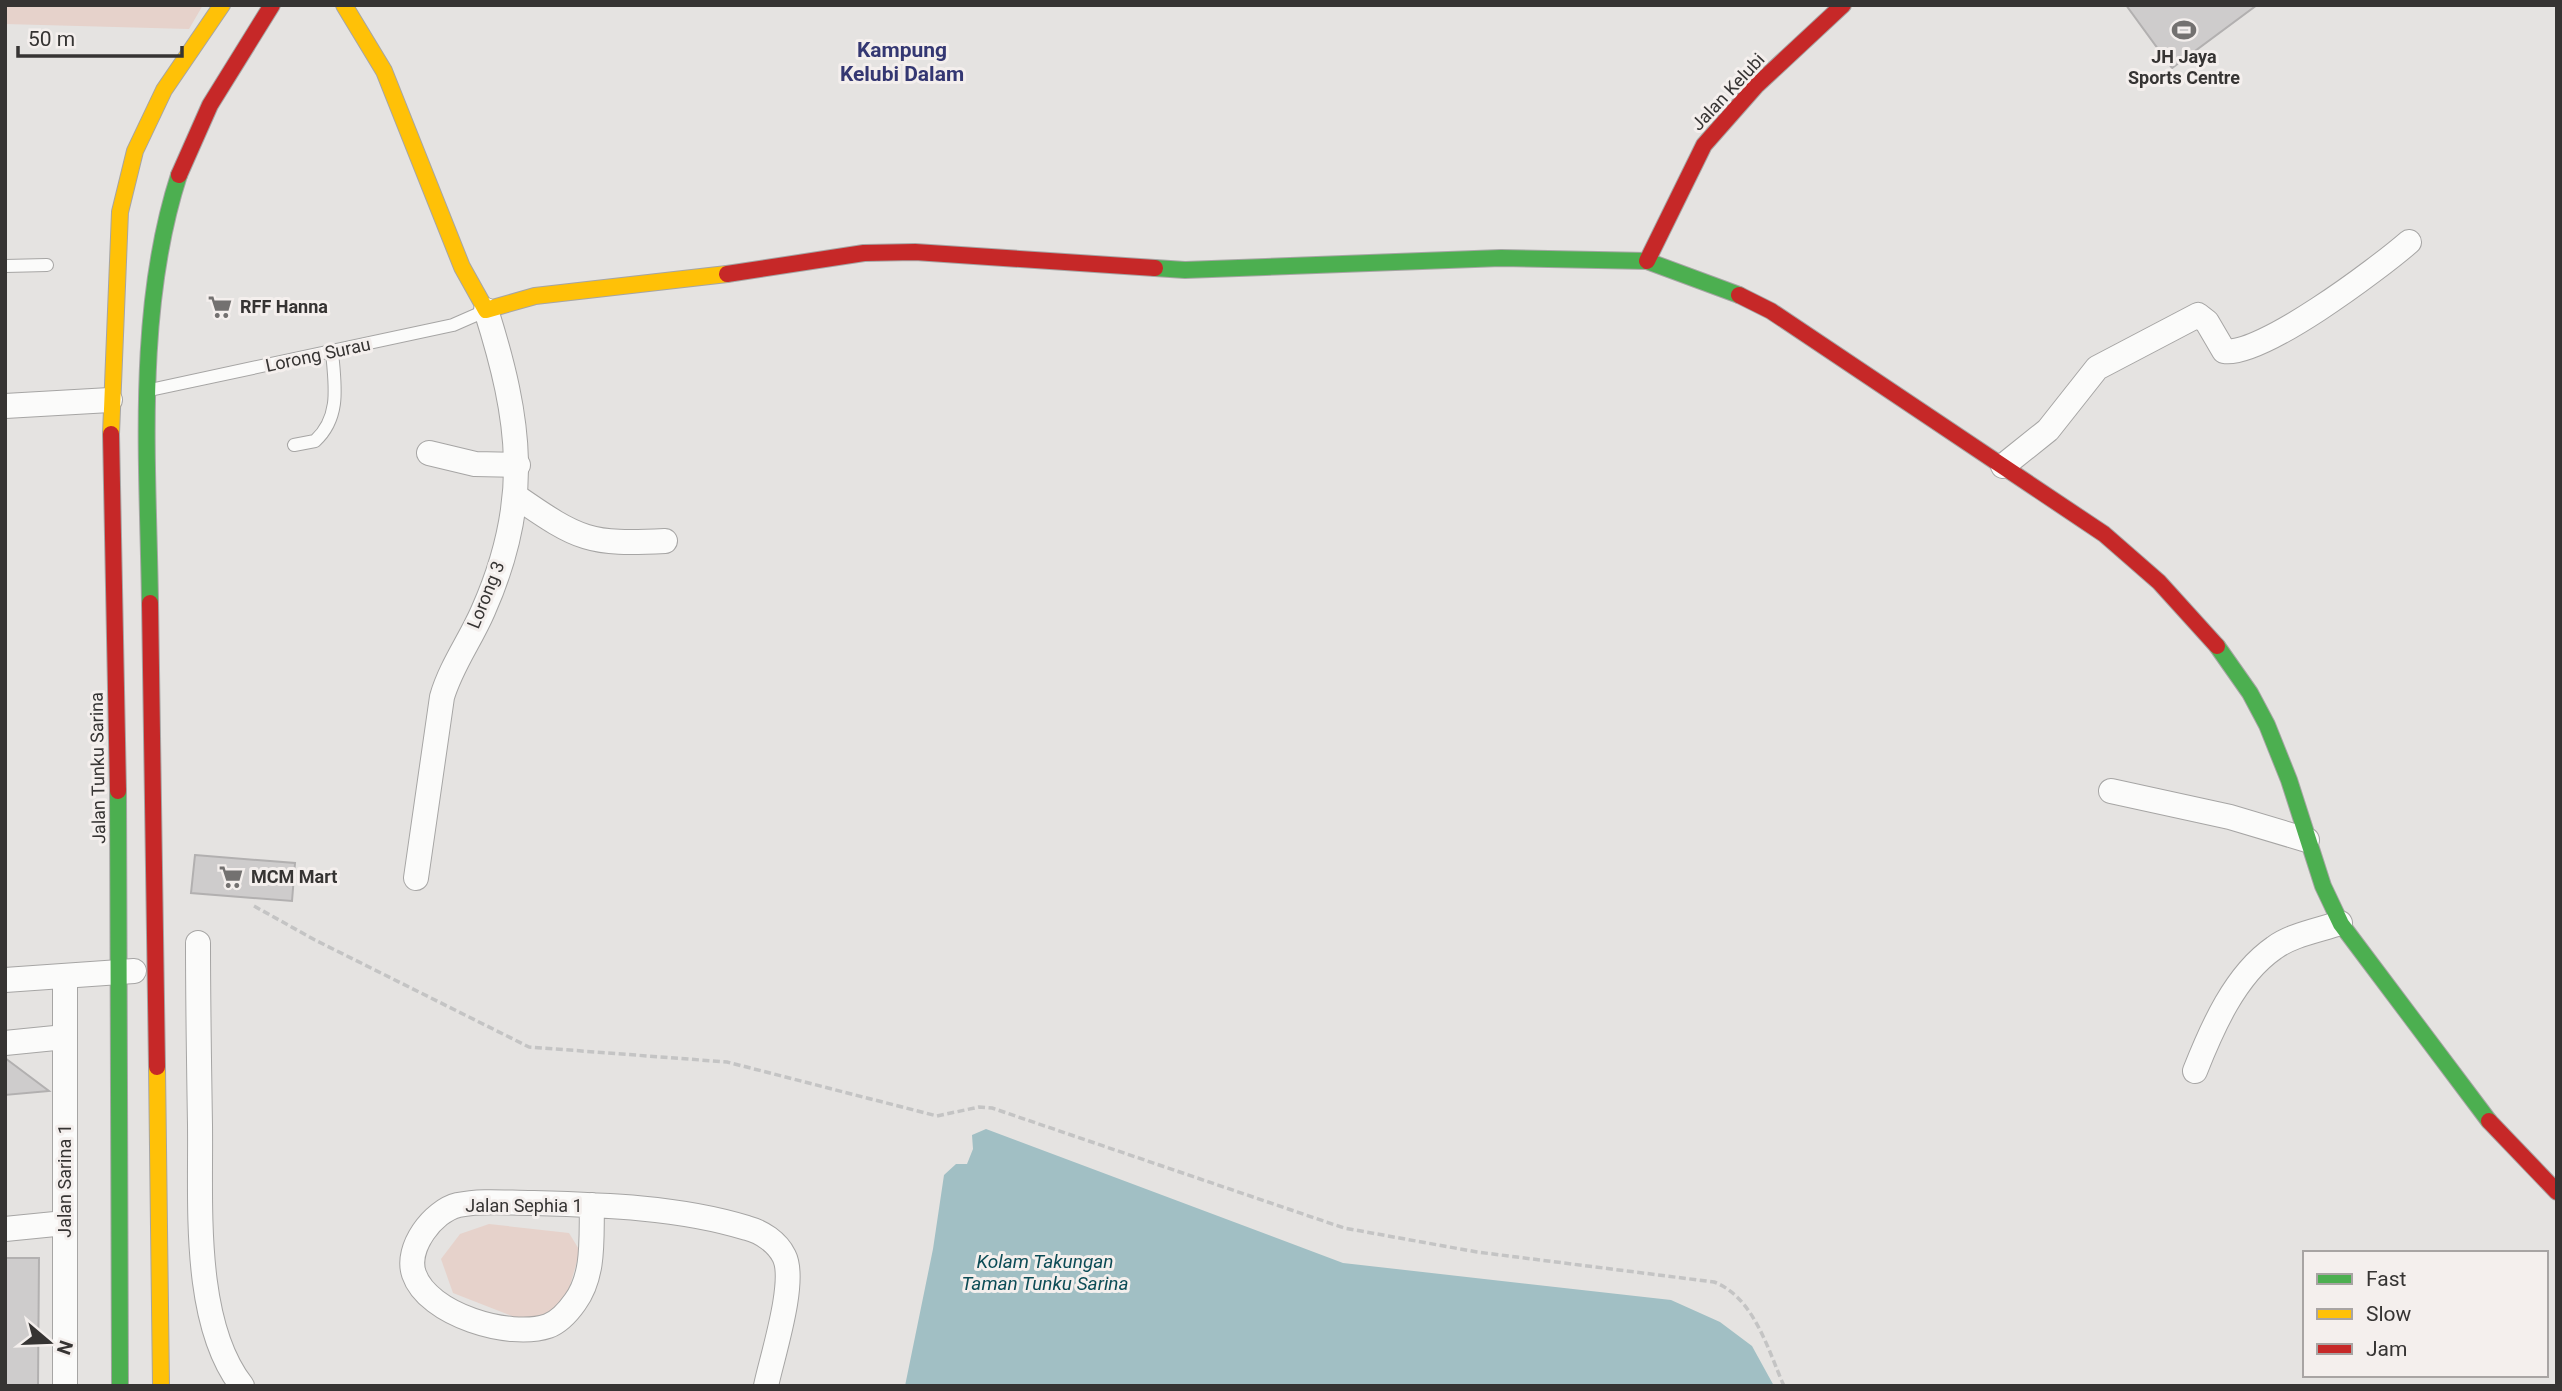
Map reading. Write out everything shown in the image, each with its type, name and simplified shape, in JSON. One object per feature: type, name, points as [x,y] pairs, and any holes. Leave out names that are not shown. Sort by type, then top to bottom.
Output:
[{"type":"street","name":"Jalan Tunku Sarina","points":[[120,1386],[122,1245],[110,400],[117,248],[122,201],[135,151],[164,90],[222,5]]},
{"type":"street","points":[[160,1386],[147,391],[154,300],[166,225],[181,169],[218,89],[272,5]]},
{"type":"street","points":[[344,5],[384,71],[466,276],[486,310],[535,296],[723,275],[864,253],[915,252],[1185,270],[1501,258],[1647,261],[1771,311],[2104,534],[2204,626],[2230,658],[2271,732],[2307,840],[2340,923],[2428,1044],[2508,1142],[2557,1192]]},
{"type":"street","name":"Jalan Kelubi","points":[[1647,261],[1687,176],[1713,134],[1756,86],[1843,5]]},
{"type":"street","points":[[2003,466],[2048,430],[2088,378],[2110,359],[2198,315],[2207,323],[2224,351],[2246,350],[2341,295],[2409,242]]},
{"type":"street","name":"Lorong 3","points":[[416,878],[442,697],[447,679],[483,612],[497,573],[517,498],[518,465],[508,396],[486,310]]},
{"type":"street","points":[[5,407],[110,400]]},
{"type":"street","points":[[429,453],[475,464],[518,465]]},
{"type":"street","points":[[517,498],[581,537],[621,543],[665,541]]},
{"type":"street","points":[[2111,791],[2230,817],[2307,840]]},
{"type":"street","points":[[2195,1071],[2218,1015],[2255,966],[2275,947],[2340,923]]},
{"type":"street","points":[[198,943],[202,1253],[215,1330],[222,1351],[242,1386]]},
{"type":"street","points":[[5,980],[155,970]]},
{"type":"street","name":"Jalan Sarina 1","points":[[65,976],[65,1386]]},
{"type":"street","points":[[5,1043],[65,1037]]},
{"type":"street","name":"Jalan Sephia 1","points":[[592,1205],[587,1282],[575,1303],[558,1321],[546,1326],[515,1329],[463,1317],[430,1298],[414,1274],[414,1253],[432,1221],[446,1209],[459,1205],[592,1205],[679,1214],[748,1228],[777,1246],[786,1261],[788,1278],[766,1386]]},
{"type":"street","points":[[5,1229],[65,1223]]},
{"type":"lane","points":[[5,265],[47,265]]},
{"type":"lane","name":"Lorong Surau","points":[[147,391],[453,325],[486,310]]},
{"type":"lane","points":[[294,445],[315,441],[329,424],[336,393],[332,352]]},
{"type":"path","points":[[254,906],[315,940],[529,1047],[727,1062],[937,1116],[979,1107],[992,1108],[1307,1218],[1344,1228],[1477,1252],[1714,1283],[1727,1287],[1745,1307],[1784,1386]]},
{"type":"shaded area","points":[[5,5],[203,5],[189,29],[5,24]]},
{"type":"shaded area","points":[[489,1224],[569,1233],[580,1251],[562,1313],[527,1322],[453,1293],[441,1259],[460,1234]]},
{"type":"water","name":"Kolam Takungan Taman Tunku Sarina","points":[[986,1129],[1343,1263],[1671,1300],[1720,1322],[1752,1346],[1774,1386],[905,1386],[933,1249],[944,1175],[956,1164],[967,1164],[973,1149],[972,1135]]},
{"type":"building","name":"JH Jaya Sports Centre","points":[[2126,5],[2257,5],[2172,68]]},
{"type":"building","points":[[195,855],[295,863],[292,901],[191,893]]},
{"type":"building","points":[[5,1058],[49,1091],[5,1095]]},
{"type":"building","points":[[5,1258],[39,1258],[38,1386],[5,1386]]},
{"type":"traffic: fast","points":[[150,603],[147,441],[150,333],[165,227],[179,175]]},
{"type":"traffic: fast","points":[[1155,268],[1185,270],[1501,258],[1647,261],[1739,295]]},
{"type":"traffic: fast","points":[[2217,646],[2250,693],[2267,725],[2289,780],[2323,886],[2341,924],[2489,1121]]},
{"type":"traffic: fast","points":[[118,791],[120,1386]]},
{"type":"traffic: slow","points":[[111,434],[120,212],[135,151],[164,90],[222,5]]},
{"type":"traffic: slow","points":[[344,5],[384,71],[462,267],[486,310],[535,296],[727,274]]},
{"type":"traffic: slow","points":[[157,1067],[161,1386]]},
{"type":"traffic: jam","points":[[179,175],[210,105],[272,5]]},
{"type":"traffic: jam","points":[[1647,261],[1704,145],[1756,86],[1843,5]]},
{"type":"traffic: jam","points":[[727,274],[864,253],[915,252],[1155,268]]},
{"type":"traffic: jam","points":[[1739,295],[1771,311],[2104,534],[2159,582],[2217,646]]},
{"type":"traffic: jam","points":[[111,434],[118,791]]},
{"type":"traffic: jam","points":[[150,603],[157,1067]]},
{"type":"traffic: jam","points":[[2489,1121],[2557,1192]]},
{"type":"place","name":"JH Jaya Sports Centre","points":[[2184,30]]},
{"type":"place","name":"RFF Hanna","points":[[220,307]]},
{"type":"place","name":"MCM Mart","points":[[231,877]]},
{"type":"district","name":"Kampung Kelubi Dalam","points":[[902,62]]}]
